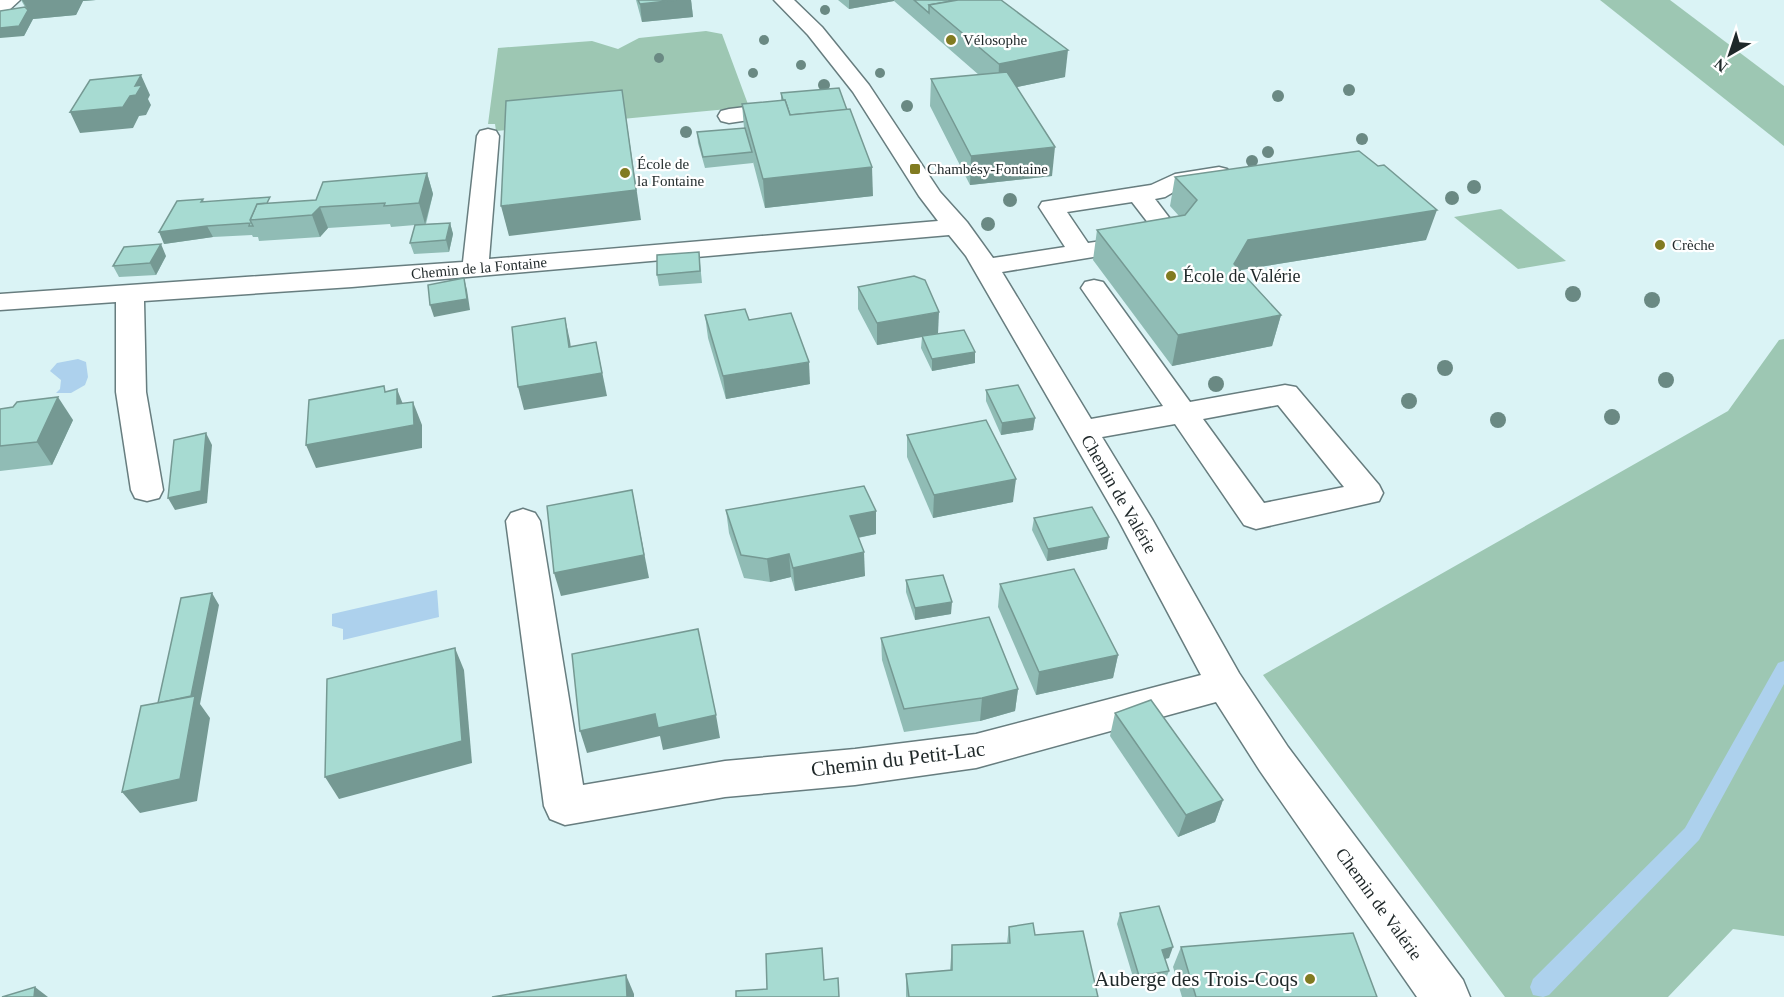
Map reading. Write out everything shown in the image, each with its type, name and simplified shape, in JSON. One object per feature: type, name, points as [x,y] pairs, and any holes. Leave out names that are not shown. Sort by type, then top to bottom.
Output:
[{"type":"street","name":"Chemin de Valérie","points":[[783,0],[815,31],[862,89],[931,196],[958,227],[985,267],[1135,519],[1225,684],[1274,759],[1446,997]]},
{"type":"street","points":[[729,116],[789,108],[787,99]]},
{"type":"street","points":[[475,269],[488,136]]},
{"type":"street","points":[[1081,252],[1050,207],[1157,192],[1175,181],[1245,171]]},
{"type":"street","points":[[985,267],[1150,241],[1162,224],[1138,194]]},
{"type":"street","name":"Chemin de la Fontaine","points":[[0,302],[475,269],[958,227]]},
{"type":"street","points":[[1082,431],[1182,413],[1286,394],[1367,493],[1256,517],[1182,413],[1094,288]]},
{"type":"street","points":[[130,293],[131,392],[147,490]]},
{"type":"street","name":"Chemin du Petit-Lac","points":[[523,521],[565,806],[725,778],[855,766],[976,751],[1225,684]]},
{"type":"green space","points":[[1600,0],[1670,0],[1784,86],[1784,146]]},
{"type":"green space","points":[[706,31],[722,34],[749,107],[496,131],[495,124],[488,124],[498,48],[592,41],[618,49],[639,38]]},
{"type":"green space","points":[[1501,209],[1566,261],[1518,269],[1454,217]]},
{"type":"green space","points":[[1784,339],[1784,936],[1733,929],[1668,997],[1505,997],[1263,675],[1728,411],[1779,340]]},
{"type":"water","points":[[78,359],[86,362],[88,377],[85,385],[71,393],[56,393],[60,389],[61,380],[50,371],[57,363]]},
{"type":"water","points":[[437,590],[439,617],[343,640],[343,629],[332,626],[332,614]]},
{"type":"building","points":[[638,0],[676,0],[640,4]]},
{"type":"building","points":[[914,0],[958,0],[929,5],[929,13]]},
{"type":"building","points":[[958,0],[1001,0],[1068,50],[999,64],[929,5]]},
{"type":"building","points":[[25,7],[28,10],[19,26],[0,28],[0,11]]},
{"type":"building","points":[[1007,72],[1055,147],[971,156],[931,79]]},
{"type":"building","points":[[141,75],[135,86],[142,85],[136,95],[130,96],[123,107],[70,112],[90,80]]},
{"type":"building","points":[[839,88],[847,110],[790,115],[781,93]]},
{"type":"building","name":"École de la Fontaine","points":[[622,90],[636,190],[501,206],[506,101]]},
{"type":"building","points":[[785,100],[790,115],[850,109],[872,167],[763,179],[742,104]]},
{"type":"building","points":[[745,128],[752,152],[703,157],[697,132]]},
{"type":"building","name":"École de Valérie","points":[[1359,151],[1378,166],[1384,165],[1437,210],[1248,240],[1234,264],[1281,315],[1178,335],[1097,230],[1185,215],[1197,200],[1175,177]]},
{"type":"building","points":[[427,173],[419,203],[320,207],[312,215],[250,220],[257,204],[316,200],[323,182]]},
{"type":"building","points":[[270,197],[267,203],[257,204],[250,220],[253,226],[249,226],[250,223],[159,232],[177,201],[203,199],[201,202]]},
{"type":"building","points":[[450,223],[446,240],[410,243],[415,225]]},
{"type":"building","points":[[161,244],[150,263],[113,266],[124,247]]},
{"type":"building","points":[[699,252],[700,271],[657,275],[657,255]]},
{"type":"building","points":[[914,276],[925,280],[939,312],[877,323],[858,287]]},
{"type":"building","points":[[464,278],[467,299],[430,305],[428,285]]},
{"type":"building","points":[[745,309],[749,320],[791,313],[809,362],[723,376],[705,315]]},
{"type":"building","points":[[565,318],[569,347],[596,342],[602,373],[518,387],[512,327]]},
{"type":"building","points":[[964,330],[975,352],[932,359],[922,336]]},
{"type":"building","points":[[1018,385],[1035,418],[1002,423],[986,390]]},
{"type":"building","points":[[384,386],[385,392],[397,389],[397,404],[413,402],[414,425],[306,445],[309,400]]},
{"type":"building","points":[[58,397],[37,442],[0,446],[0,409],[13,407],[17,402]]},
{"type":"building","points":[[986,420],[1016,479],[934,495],[907,435]]},
{"type":"building","points":[[206,433],[201,491],[168,498],[174,440]]},
{"type":"building","points":[[864,486],[876,511],[850,516],[864,552],[793,568],[789,554],[767,559],[741,555],[726,510]]},
{"type":"building","points":[[632,490],[644,555],[554,573],[547,506]]},
{"type":"building","points":[[1092,507],[1109,537],[1048,549],[1034,518]]},
{"type":"building","points":[[1074,569],[1118,655],[1039,672],[1000,584]]},
{"type":"building","points":[[943,575],[952,602],[915,608],[906,580]]},
{"type":"building","points":[[212,593],[191,696],[158,703],[181,598]]},
{"type":"building","points":[[989,617],[1018,689],[982,698],[904,709],[881,638]]},
{"type":"building","points":[[698,629],[716,715],[658,728],[655,714],[580,731],[572,654]]},
{"type":"building","points":[[455,648],[462,741],[325,777],[327,679]]},
{"type":"building","points":[[195,696],[180,779],[122,792],[141,706]]},
{"type":"building","points":[[1151,700],[1223,800],[1186,815],[1115,713]]},
{"type":"building","points":[[1159,906],[1173,947],[1162,950],[1169,971],[1139,976],[1120,913]]},
{"type":"building","points":[[1033,923],[1035,935],[1083,931],[1098,997],[909,997],[906,974],[952,970],[952,945],[1010,943],[1009,927]]},
{"type":"building","points":[[1353,933],[1377,997],[1196,997],[1181,947]]},
{"type":"building","points":[[822,948],[824,980],[838,978],[839,997],[736,997],[736,991],[767,989],[766,954]]},
{"type":"building","points":[[626,975],[627,997],[492,997]]},
{"type":"building","points":[[35,987],[34,997],[2,997]]},
{"type":"waterway","points":[[1541,987],[1692,834],[1784,668]]},
{"type":"place","name":"Vélosophe","points":[[951,40]]},
{"type":"place","name":"Chambésy-Fontaine","points":[[915,169]]},
{"type":"place","name":"École de la Fontaine","points":[[625,173]]},
{"type":"place","name":"Crèche","points":[[1660,245]]},
{"type":"place","name":"École de Valérie","points":[[1171,276]]},
{"type":"place","name":"Auberge des Trois-Coqs","points":[[1310,979]]}]
